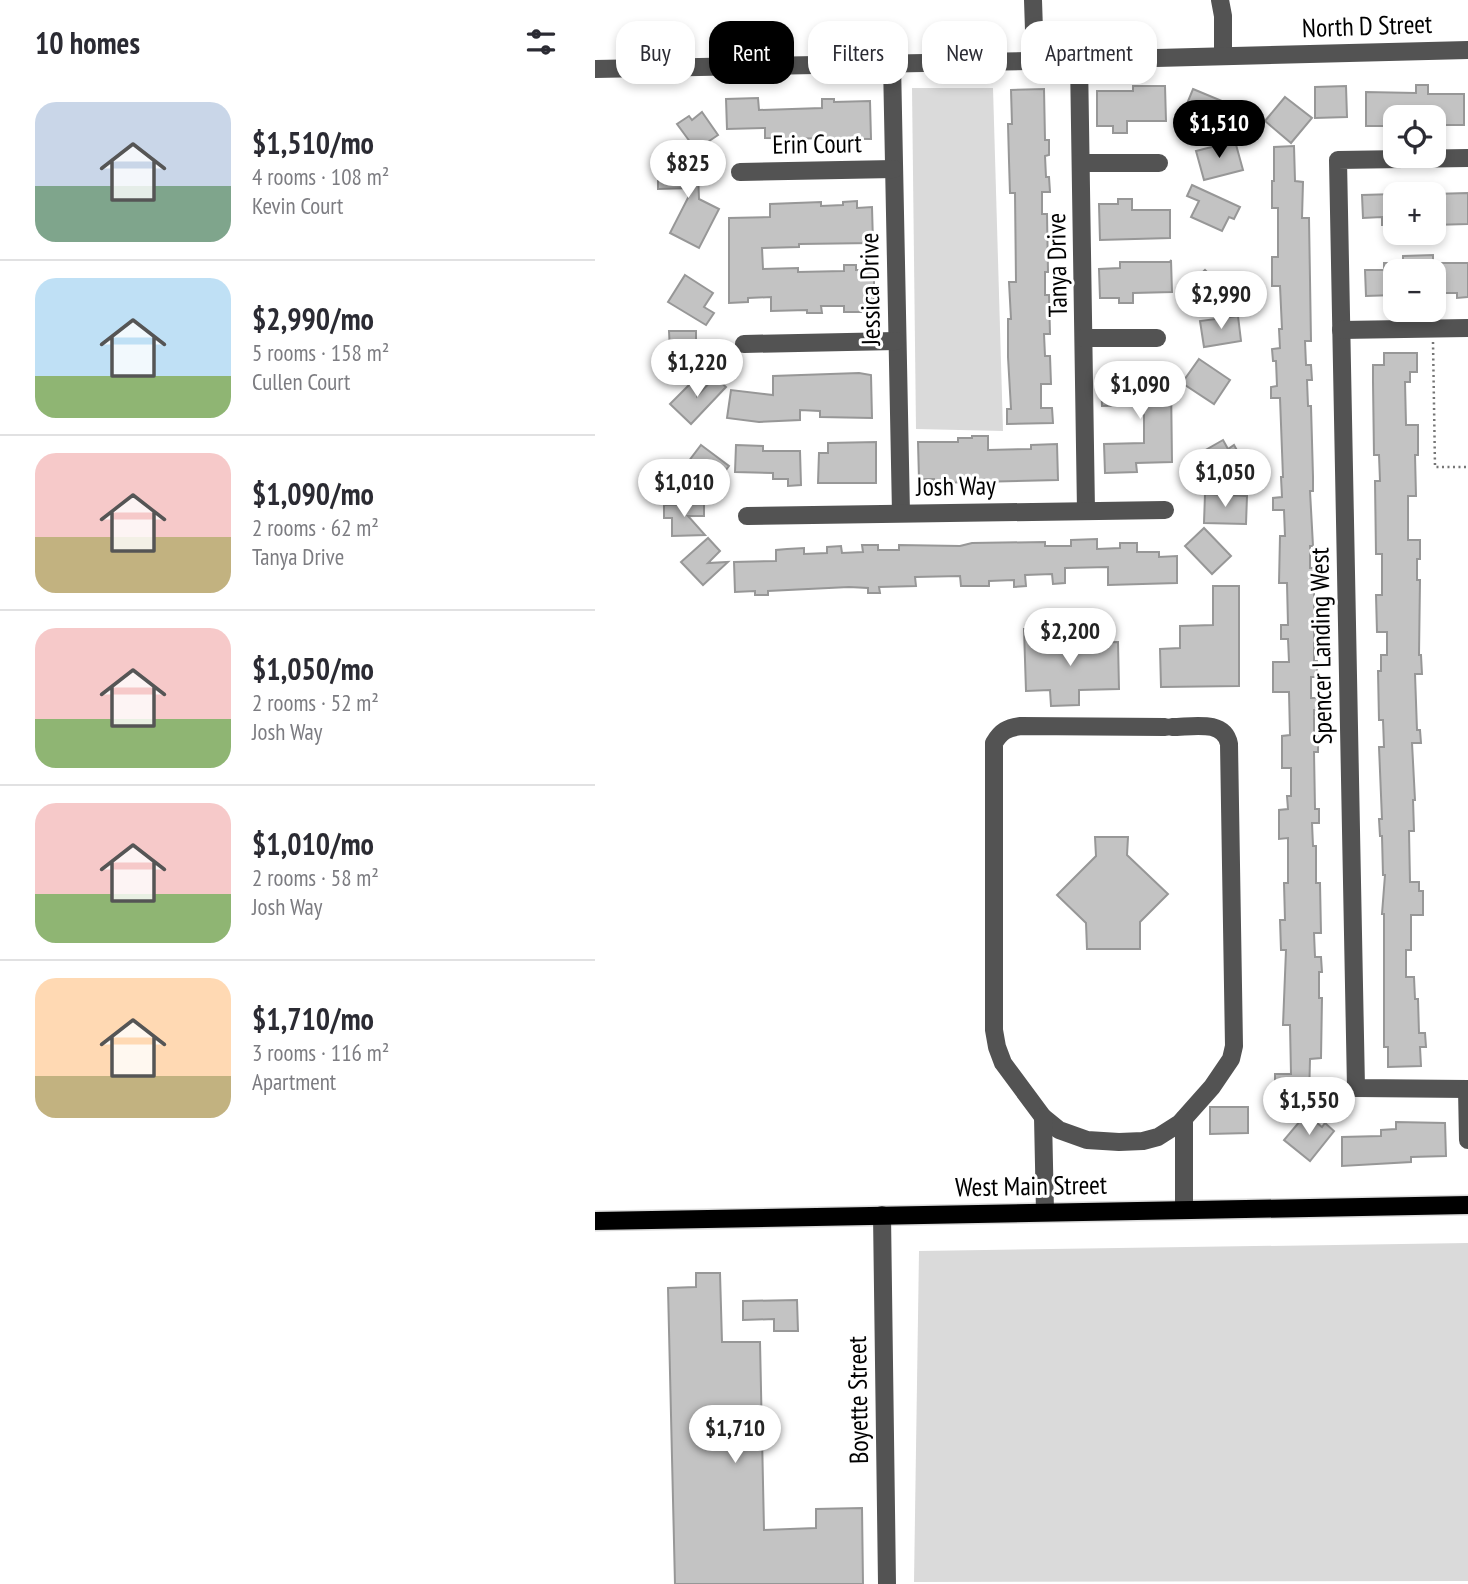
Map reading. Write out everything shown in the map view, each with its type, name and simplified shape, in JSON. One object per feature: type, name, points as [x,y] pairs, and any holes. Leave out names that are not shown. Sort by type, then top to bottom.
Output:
[{"type":"main road","name":"West Main Street","points":[[595,1221],[1468,1205]]},
{"type":"street","points":[[1033,0],[1034,21]]},
{"type":"street","points":[[1220,0],[1223,16],[1223,56]]},
{"type":"street","name":"North D Street","points":[[1157,58],[1468,50]]},
{"type":"street","name":"North D Street","points":[[908,64],[1021,61]]},
{"type":"street","name":"North D Street","points":[[595,69],[808,65]]},
{"type":"street","name":"Jessica Drive","points":[[893,84],[901,513]]},
{"type":"street","name":"Tanya Drive","points":[[1079,84],[1086,511]]},
{"type":"street","name":"Spencer Landing West","points":[[1467,1089],[1356,1088],[1338,160],[1468,158]]},
{"type":"street","points":[[1081,163],[1159,163]]},
{"type":"street","name":"Erin Court","points":[[740,172],[894,169]]},
{"type":"street","points":[[1341,330],[1468,328]]},
{"type":"street","points":[[1084,338],[1157,338]]},
{"type":"street","points":[[744,344],[896,341]]},
{"type":"street","name":"Josh Way","points":[[747,516],[1165,510]]},
{"type":"street","points":[[1021,726],[1218,728],[1225,732],[1229,744],[1234,1046],[1231,1059],[1184,1119],[1158,1138],[1119,1142],[1080,1138],[1059,1130],[1043,1117],[1003,1063],[994,1030],[994,743],[1000,733],[1021,726]]},
{"type":"street","points":[[1467,1089],[1468,1140]]},
{"type":"street","points":[[1043,1117],[1045,1212]]},
{"type":"street","points":[[1184,1119],[1184,1209]]},
{"type":"street","name":"Boyette Street","points":[[881,1215],[887,1584]]},
{"type":"path","points":[[1432,329],[1437,467],[1468,467]]},
{"type":"shaded area","points":[[912,88],[993,88],[1003,431],[916,429]]},
{"type":"shaded area","points":[[1468,1243],[1468,1581],[914,1582],[919,1251]]},
{"type":"building","points":[[1416,85],[1428,85],[1428,94],[1464,94],[1464,125],[1446,125],[1446,105],[1383,105],[1383,126],[1366,126],[1366,92],[1416,93]]},
{"type":"building","points":[[1133,86],[1165,86],[1166,121],[1127,121],[1127,133],[1113,133],[1113,126],[1097,126],[1097,91],[1133,91]]},
{"type":"building","points":[[1346,86],[1347,117],[1315,118],[1315,87]]},
{"type":"building","points":[[1044,89],[1045,140],[1049,140],[1049,155],[1045,156],[1046,177],[1049,177],[1050,192],[1042,192],[1042,214],[1047,214],[1048,272],[1045,272],[1045,295],[1049,295],[1050,334],[1044,334],[1045,356],[1050,356],[1051,384],[1041,384],[1041,408],[1052,408],[1053,423],[1007,424],[1007,409],[1011,409],[1008,357],[1008,319],[1011,319],[1009,282],[1016,282],[1015,193],[1010,193],[1008,124],[1012,124],[1011,90]]},
{"type":"building","points":[[1193,89],[1222,101],[1205,140],[1177,128]]},
{"type":"building","points":[[1285,97],[1312,118],[1291,143],[1265,121]]},
{"type":"building","points":[[758,98],[759,110],[822,108],[822,99],[834,99],[834,102],[870,101],[871,139],[765,138],[765,128],[727,129],[726,99]]},
{"type":"building","points":[[702,112],[718,135],[696,150],[677,124],[689,116],[692,120]]},
{"type":"building","points":[[1235,141],[1243,170],[1204,180],[1196,151]]},
{"type":"building","points":[[1294,146],[1295,181],[1303,182],[1302,218],[1309,218],[1311,341],[1305,341],[1306,365],[1311,365],[1312,380],[1307,380],[1308,406],[1311,406],[1313,477],[1313,491],[1310,491],[1313,546],[1310,546],[1310,568],[1314,568],[1314,661],[1317,661],[1317,677],[1311,677],[1311,698],[1318,698],[1318,710],[1314,710],[1314,735],[1318,735],[1318,752],[1314,752],[1315,809],[1319,809],[1319,823],[1312,823],[1313,846],[1316,846],[1316,883],[1320,883],[1321,933],[1314,933],[1315,957],[1321,957],[1322,972],[1319,972],[1319,998],[1322,998],[1321,1058],[1310,1059],[1309,1101],[1282,1100],[1282,1090],[1275,1090],[1275,1074],[1291,1074],[1290,1025],[1283,1025],[1286,950],[1281,950],[1280,920],[1285,920],[1284,883],[1288,883],[1288,838],[1279,839],[1279,810],[1288,809],[1291,768],[1282,768],[1282,736],[1290,735],[1289,692],[1273,692],[1273,662],[1289,662],[1288,639],[1281,639],[1281,625],[1288,625],[1287,583],[1279,583],[1280,536],[1285,536],[1284,510],[1273,510],[1273,498],[1282,497],[1283,477],[1280,398],[1271,398],[1271,387],[1277,386],[1276,361],[1273,361],[1272,349],[1280,348],[1279,329],[1282,329],[1280,286],[1272,286],[1272,257],[1278,257],[1278,208],[1272,208],[1272,181],[1274,147]]},
{"type":"building","points":[[692,156],[692,173],[698,173],[699,199],[719,209],[699,248],[670,233],[693,188],[658,189],[658,177],[663,177],[662,157]]},
{"type":"building","points":[[1192,185],[1240,207],[1234,219],[1229,217],[1222,231],[1191,217],[1199,201],[1187,196]]},
{"type":"building","points":[[1468,193],[1468,224],[1446,225],[1446,194]]},
{"type":"building","points":[[1383,194],[1383,225],[1382,217],[1363,218],[1362,195]]},
{"type":"building","points":[[1118,199],[1132,199],[1132,210],[1170,210],[1170,238],[1100,240],[1099,204],[1118,204]]},
{"type":"building","points":[[857,201],[857,208],[872,207],[873,243],[799,244],[799,247],[762,248],[763,269],[798,268],[798,272],[844,271],[844,265],[856,265],[856,270],[874,270],[874,306],[861,306],[861,312],[844,312],[844,306],[821,306],[822,313],[807,313],[807,310],[771,311],[771,297],[748,298],[748,302],[729,303],[729,218],[770,217],[770,204],[821,202],[821,206]]},
{"type":"building","points":[[1433,255],[1433,259],[1403,259],[1403,256]]},
{"type":"building","points":[[1171,260],[1172,292],[1133,293],[1133,303],[1119,303],[1119,298],[1100,298],[1099,269],[1120,268],[1120,262]]},
{"type":"building","points":[[1446,263],[1468,263],[1468,297],[1457,298],[1457,293],[1446,293]]},
{"type":"building","points":[[1205,270],[1222,287],[1195,312],[1179,295]]},
{"type":"building","points":[[1365,270],[1383,270],[1383,295],[1366,296]]},
{"type":"building","points":[[685,275],[713,293],[704,307],[714,313],[706,325],[668,302]]},
{"type":"building","points":[[1238,316],[1241,341],[1204,347],[1200,321]]},
{"type":"building","points":[[669,331],[696,331],[696,363],[664,363],[663,351],[670,351]]},
{"type":"building","points":[[1384,353],[1417,353],[1417,372],[1410,372],[1410,382],[1405,382],[1406,425],[1418,425],[1418,455],[1415,455],[1416,496],[1408,496],[1408,540],[1420,540],[1417,580],[1420,580],[1419,655],[1422,674],[1415,674],[1417,730],[1420,730],[1421,743],[1412,743],[1414,831],[1409,831],[1410,882],[1419,882],[1419,891],[1423,891],[1423,915],[1411,915],[1411,950],[1406,950],[1406,977],[1414,977],[1419,1033],[1425,1033],[1426,1047],[1420,1047],[1421,1066],[1388,1067],[1388,1047],[1384,1047],[1382,914],[1385,875],[1379,819],[1382,819],[1379,747],[1384,747],[1383,720],[1379,720],[1378,671],[1381,671],[1381,655],[1387,655],[1387,632],[1377,632],[1376,595],[1382,595],[1382,554],[1376,554],[1375,481],[1380,481],[1379,455],[1374,455],[1373,382],[1373,365],[1384,365]]},
{"type":"building","points":[[1199,359],[1230,380],[1214,404],[1182,383]]},
{"type":"building","points":[[859,373],[871,375],[872,418],[820,417],[820,411],[800,410],[800,420],[759,422],[727,418],[731,390],[773,395],[773,376]]},
{"type":"building","points":[[1101,374],[1134,374],[1134,379],[1171,382],[1172,462],[1136,463],[1137,472],[1105,473],[1104,444],[1144,443],[1144,415],[1141,415],[1140,405],[1102,406]]},
{"type":"building","points":[[697,377],[697,396],[715,377],[726,387],[691,424],[670,404]]},
{"type":"building","points":[[988,436],[988,450],[1031,449],[1031,445],[1057,444],[1058,480],[934,483],[934,479],[919,479],[918,442],[958,442],[958,438]]},
{"type":"building","points":[[1223,440],[1228,449],[1234,445],[1244,463],[1199,488],[1192,475],[1197,472],[1190,459]]},
{"type":"building","points":[[876,442],[876,483],[818,483],[819,453],[828,453],[828,443]]},
{"type":"building","points":[[701,445],[729,466],[707,495],[679,474]]},
{"type":"building","points":[[736,445],[763,446],[763,451],[800,451],[801,485],[788,486],[788,479],[773,479],[773,473],[735,472]]},
{"type":"building","points":[[1205,494],[1247,496],[1246,524],[1204,523]]},
{"type":"building","points":[[704,504],[704,516],[688,516],[705,535],[672,536],[672,518],[664,518],[664,505]]},
{"type":"building","points":[[1204,528],[1231,556],[1212,574],[1185,546]]},
{"type":"building","points":[[708,538],[720,551],[708,563],[728,562],[703,585],[681,562]]},
{"type":"building","points":[[1097,539],[1097,549],[1120,548],[1120,543],[1137,543],[1137,552],[1159,552],[1159,557],[1177,556],[1177,583],[1108,585],[1108,567],[1065,568],[1065,583],[1053,584],[1052,574],[1025,575],[1026,586],[1014,587],[1014,580],[989,581],[989,586],[961,586],[960,576],[915,577],[916,586],[879,587],[880,593],[868,593],[868,588],[849,587],[768,591],[768,595],[755,595],[755,591],[735,592],[734,562],[776,561],[776,550],[804,548],[804,554],[827,553],[827,547],[841,546],[842,553],[863,552],[862,545],[878,545],[878,550],[899,550],[899,545],[960,546],[972,543],[1045,542],[1045,546],[1071,546],[1071,540]]},
{"type":"building","points":[[1213,586],[1239,586],[1239,686],[1161,687],[1160,649],[1180,648],[1180,626],[1213,625]]},
{"type":"building","points":[[1024,629],[1039,629],[1039,643],[1118,642],[1119,689],[1079,690],[1079,705],[1051,706],[1050,690],[1026,691]]},
{"type":"building","points":[[1095,837],[1128,837],[1127,855],[1168,894],[1140,922],[1140,949],[1087,949],[1086,923],[1057,895],[1096,856]]},
{"type":"building","points":[[1210,1107],[1248,1107],[1248,1133],[1210,1134]]},
{"type":"building","points":[[1306,1114],[1322,1127],[1325,1123],[1334,1131],[1310,1161],[1284,1140]]},
{"type":"building","points":[[1396,1122],[1445,1123],[1446,1156],[1411,1157],[1411,1162],[1342,1166],[1342,1137],[1381,1136],[1381,1130],[1396,1129]]},
{"type":"building","points":[[696,1273],[720,1273],[722,1342],[760,1342],[764,1530],[816,1528],[816,1509],[862,1508],[863,1584],[675,1584],[668,1288],[696,1287]]},
{"type":"building","points":[[797,1300],[798,1331],[774,1331],[774,1319],[743,1320],[743,1301]]}]
